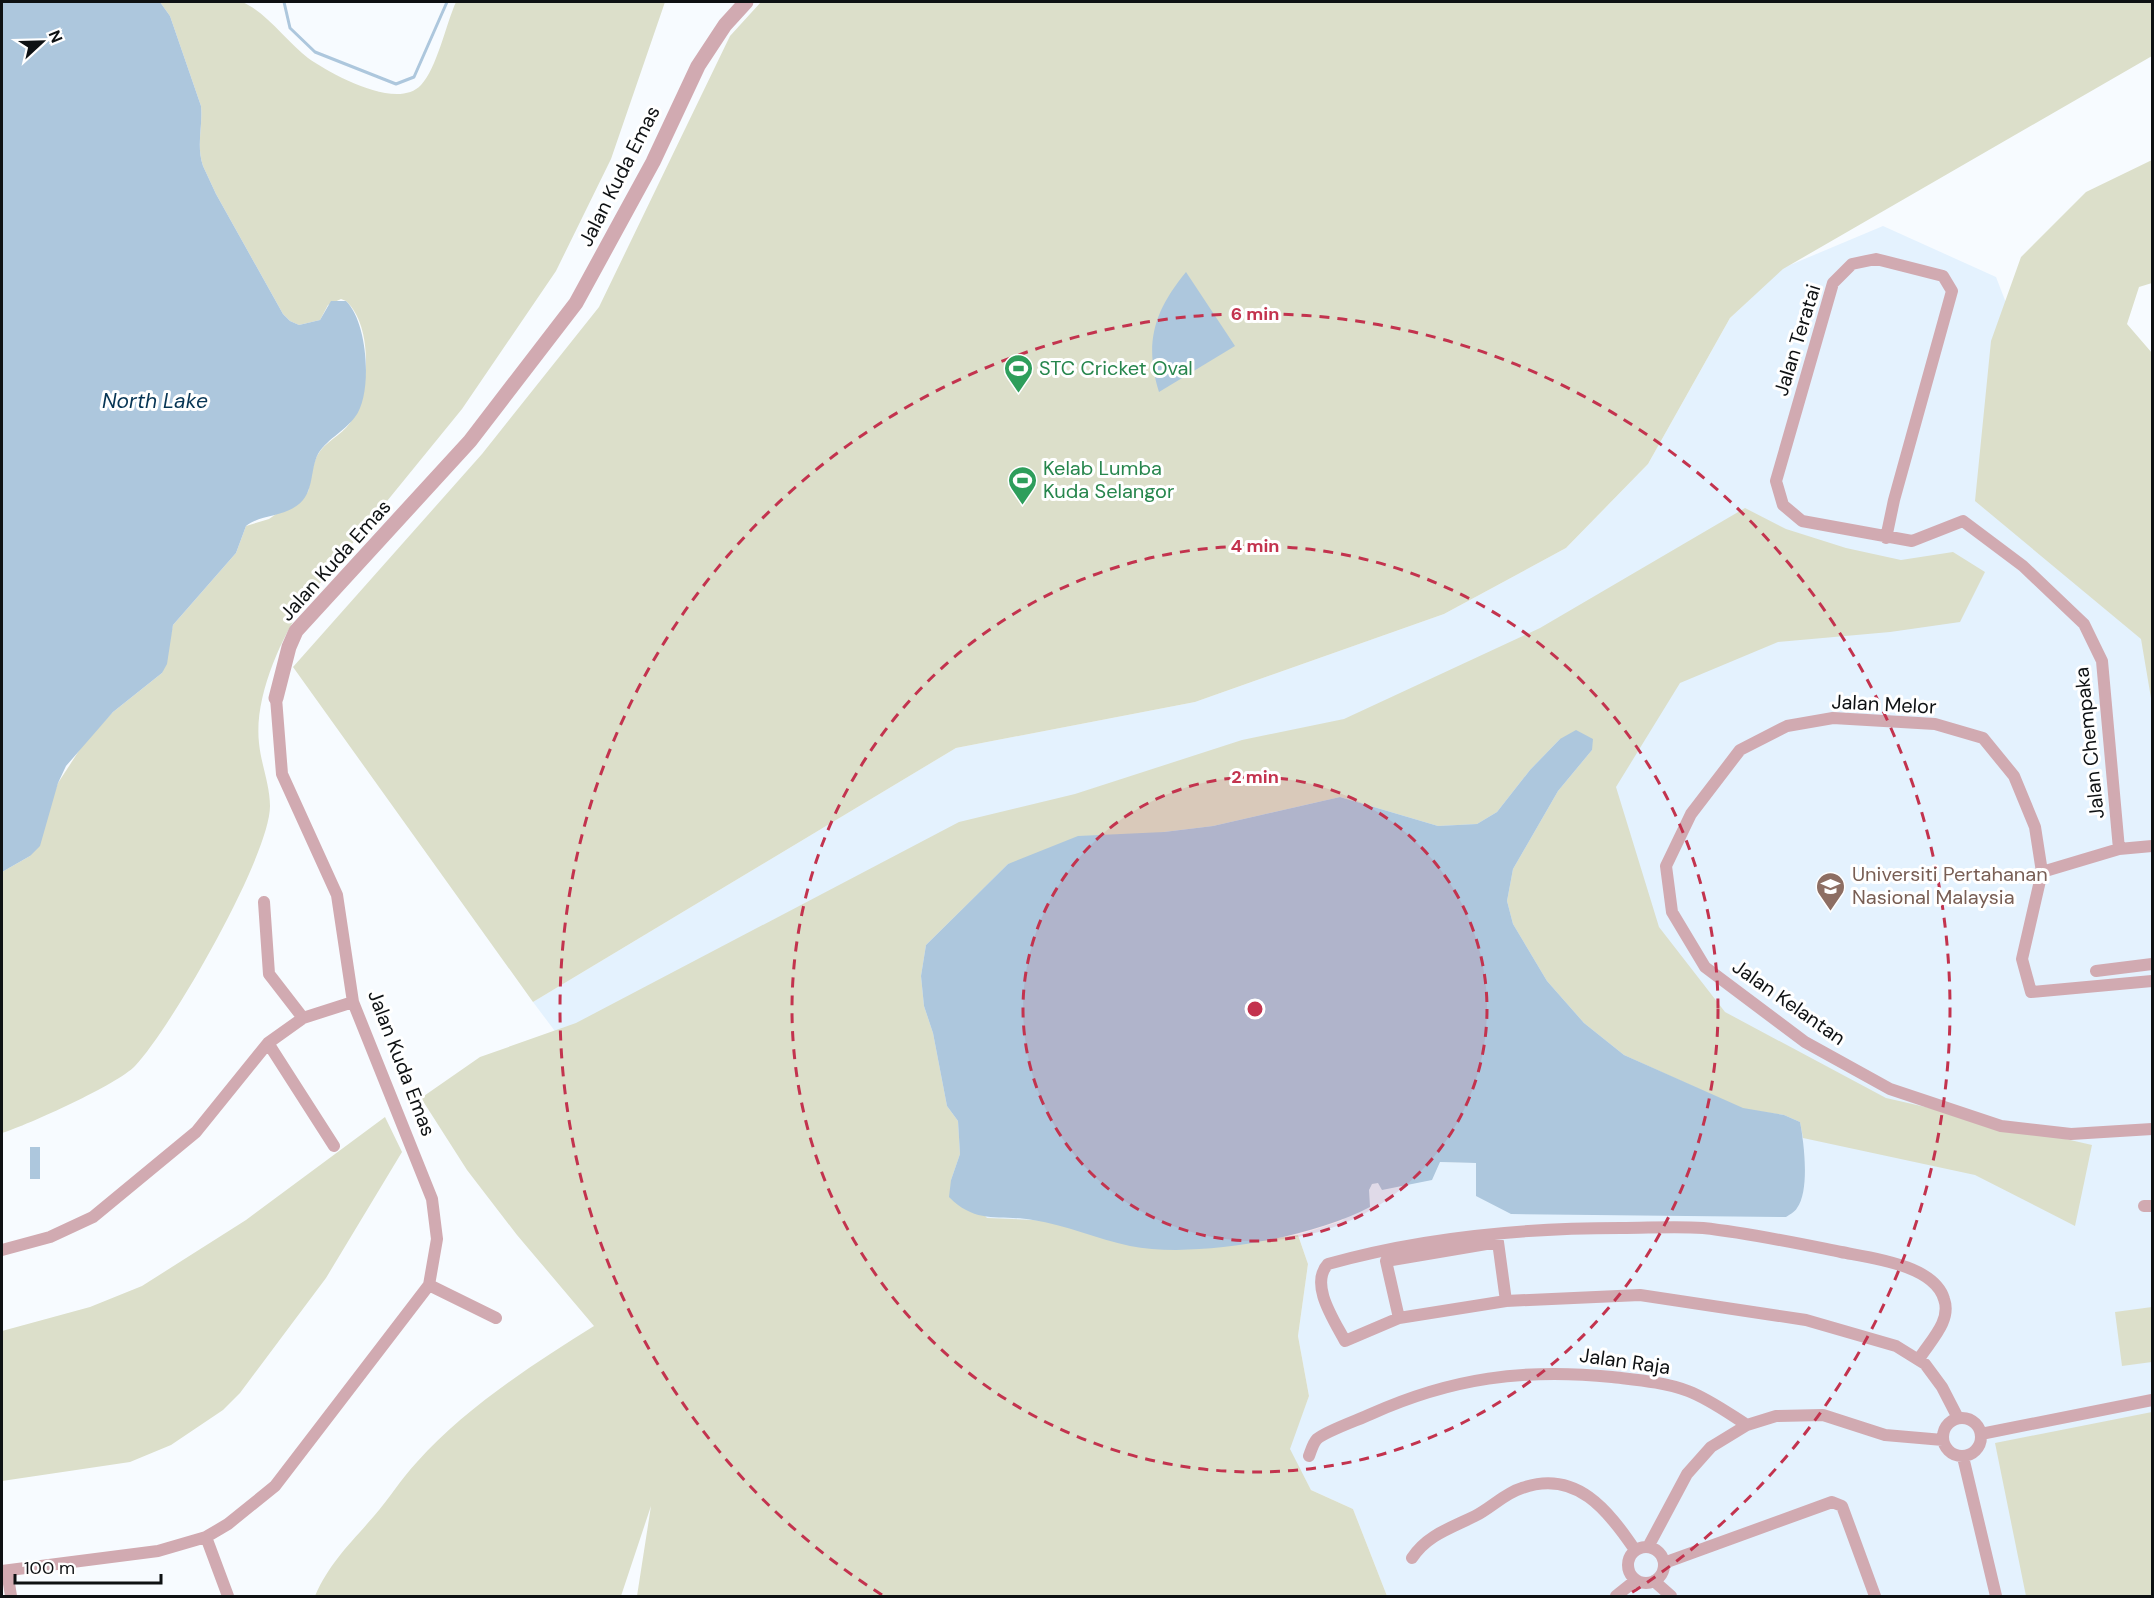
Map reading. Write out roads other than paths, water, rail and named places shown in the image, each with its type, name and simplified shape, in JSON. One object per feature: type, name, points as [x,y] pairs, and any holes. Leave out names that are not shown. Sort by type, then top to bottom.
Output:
[{"type":"street","name":"Jalan Kuda Emas","points":[[4,1571],[158,1551],[206,1537],[228,1524],[275,1486],[429,1285],[437,1239],[432,1199],[353,1002],[337,895],[282,774],[276,698],[289,647],[296,631],[470,441],[576,303],[652,162],[698,66],[725,25],[746,2]]},
{"type":"street","name":"Jalan Teratai","points":[[1876,259],[1943,276],[1952,291],[1894,500],[1886,538],[1802,521],[1783,505],[1776,481],[1833,284],[1852,264],[1876,259]]},
{"type":"street","name":"Jalan Chempaka","points":[[1886,538],[1912,541],[1963,521],[2023,566],[2084,624],[2102,661],[2119,849]]},
{"type":"street","name":"Jalan Melor","points":[[1691,814],[1740,750],[1787,726],[1833,718],[1935,724],[1983,738],[2014,776],[2035,826],[2042,872],[2022,959],[2031,992],[2152,981]]},
{"type":"street","name":"Jalan Kelantan","points":[[1691,814],[1666,866],[1672,912],[1705,967],[1805,1042],[1890,1089],[2001,1126],[2072,1134],[2152,1129]]},
{"type":"street","points":[[2042,872],[2119,849],[2152,846]]},
{"type":"street","points":[[264,902],[269,974],[303,1018]]},
{"type":"street","points":[[2096,971],[2152,964]]},
{"type":"street","points":[[2,1250],[50,1237],[93,1217],[196,1132],[268,1043],[303,1018],[353,1002]]},
{"type":"street","points":[[268,1043],[334,1146]]},
{"type":"street","points":[[1919,1359],[1944,1322],[1946,1311],[1942,1293],[1931,1279],[1915,1270],[1860,1256],[1701,1228],[1511,1231],[1418,1243],[1328,1264],[1321,1272],[1320,1283],[1345,1341],[1399,1318],[1506,1301],[1640,1295],[1806,1320],[1896,1346],[1919,1359],[1934,1375],[1958,1418]]},
{"type":"street","points":[[1399,1318],[1386,1261],[1498,1242],[1506,1301]]},
{"type":"street","points":[[429,1285],[496,1318]]},
{"type":"street","name":"Jalan Raja","points":[[1309,1456],[1317,1439],[1396,1403],[1439,1388],[1491,1377],[1534,1373],[1569,1373],[1646,1381],[1686,1390],[1705,1398],[1747,1425]]},
{"type":"street","points":[[1981,1434],[2152,1400]]},
{"type":"street","points":[[1648,1547],[1687,1474],[1711,1447],[1747,1425],[1776,1416],[1823,1415],[1885,1435],[1943,1440]]},
{"type":"street","points":[[1958,1418],[1971,1419],[1981,1434],[1979,1447],[1969,1455],[1963,1456],[1950,1452],[1943,1440],[1944,1428],[1958,1418]]},
{"type":"street","points":[[1963,1456],[1996,1596]]},
{"type":"street","points":[[1412,1558],[1419,1547],[1436,1534],[1477,1515],[1521,1488],[1543,1483],[1561,1483],[1577,1489],[1616,1521],[1635,1550]]},
{"type":"street","points":[[1664,1563],[1821,1506],[1838,1502],[1842,1506],[1875,1596]]},
{"type":"street","points":[[206,1537],[223,1595]]},
{"type":"street","points":[[1648,1547],[1659,1553],[1664,1563],[1663,1570],[1654,1581],[1648,1583],[1636,1580],[1632,1576],[1628,1564],[1635,1550],[1648,1547]]},
{"type":"street","points":[[4,1571],[11,1596]]},
{"type":"street","points":[[1616,1596],[1636,1580]]},
{"type":"street","points":[[1654,1581],[1671,1596]]},
{"type":"water","name":"North Lake","points":[[2,2],[160,2],[170,16],[201,106],[201,158],[216,194],[283,314],[290,321],[299,325],[320,320],[331,301],[346,301],[359,325],[366,358],[366,376],[361,406],[351,422],[320,450],[315,461],[309,490],[303,500],[290,510],[246,526],[236,553],[173,625],[167,664],[162,673],[113,712],[66,766],[58,783],[40,846],[30,856],[2,872]]},
{"type":"water","points":[[1186,272],[1235,346],[1159,392],[1152,358],[1155,328],[1166,300]]},
{"type":"water","points":[[1576,730],[1593,739],[1592,750],[1558,791],[1513,869],[1507,901],[1513,924],[1547,981],[1584,1023],[1624,1055],[1743,1108],[1784,1115],[1800,1122],[1805,1179],[1801,1200],[1792,1213],[1786,1217],[1511,1214],[1476,1196],[1476,1163],[1440,1162],[1432,1180],[1382,1190],[1378,1183],[1372,1184],[1369,1190],[1370,1207],[1317,1228],[1253,1243],[1187,1250],[1130,1246],[1045,1222],[979,1215],[959,1206],[949,1197],[951,1180],[960,1154],[958,1121],[947,1106],[933,1033],[924,1006],[921,976],[926,945],[1008,864],[1078,836],[1164,832],[1213,826],[1340,797],[1438,826],[1477,824],[1497,812],[1530,770],[1560,739]]},
{"type":"water","points":[[30,1147],[40,1147],[40,1179],[30,1179]]},
{"type":"waterway","points":[[284,2],[290,28],[315,52],[396,84],[414,77],[447,2]]},
{"type":"place","name":"STC Cricket Oval","points":[[1018,394]]},
{"type":"place","name":"Kelab Lumba Kuda Selangor","points":[[1022,506]]},
{"type":"place","name":"Universiti Pertahanan Nasional Malaysia","points":[[1831,912]]}]
